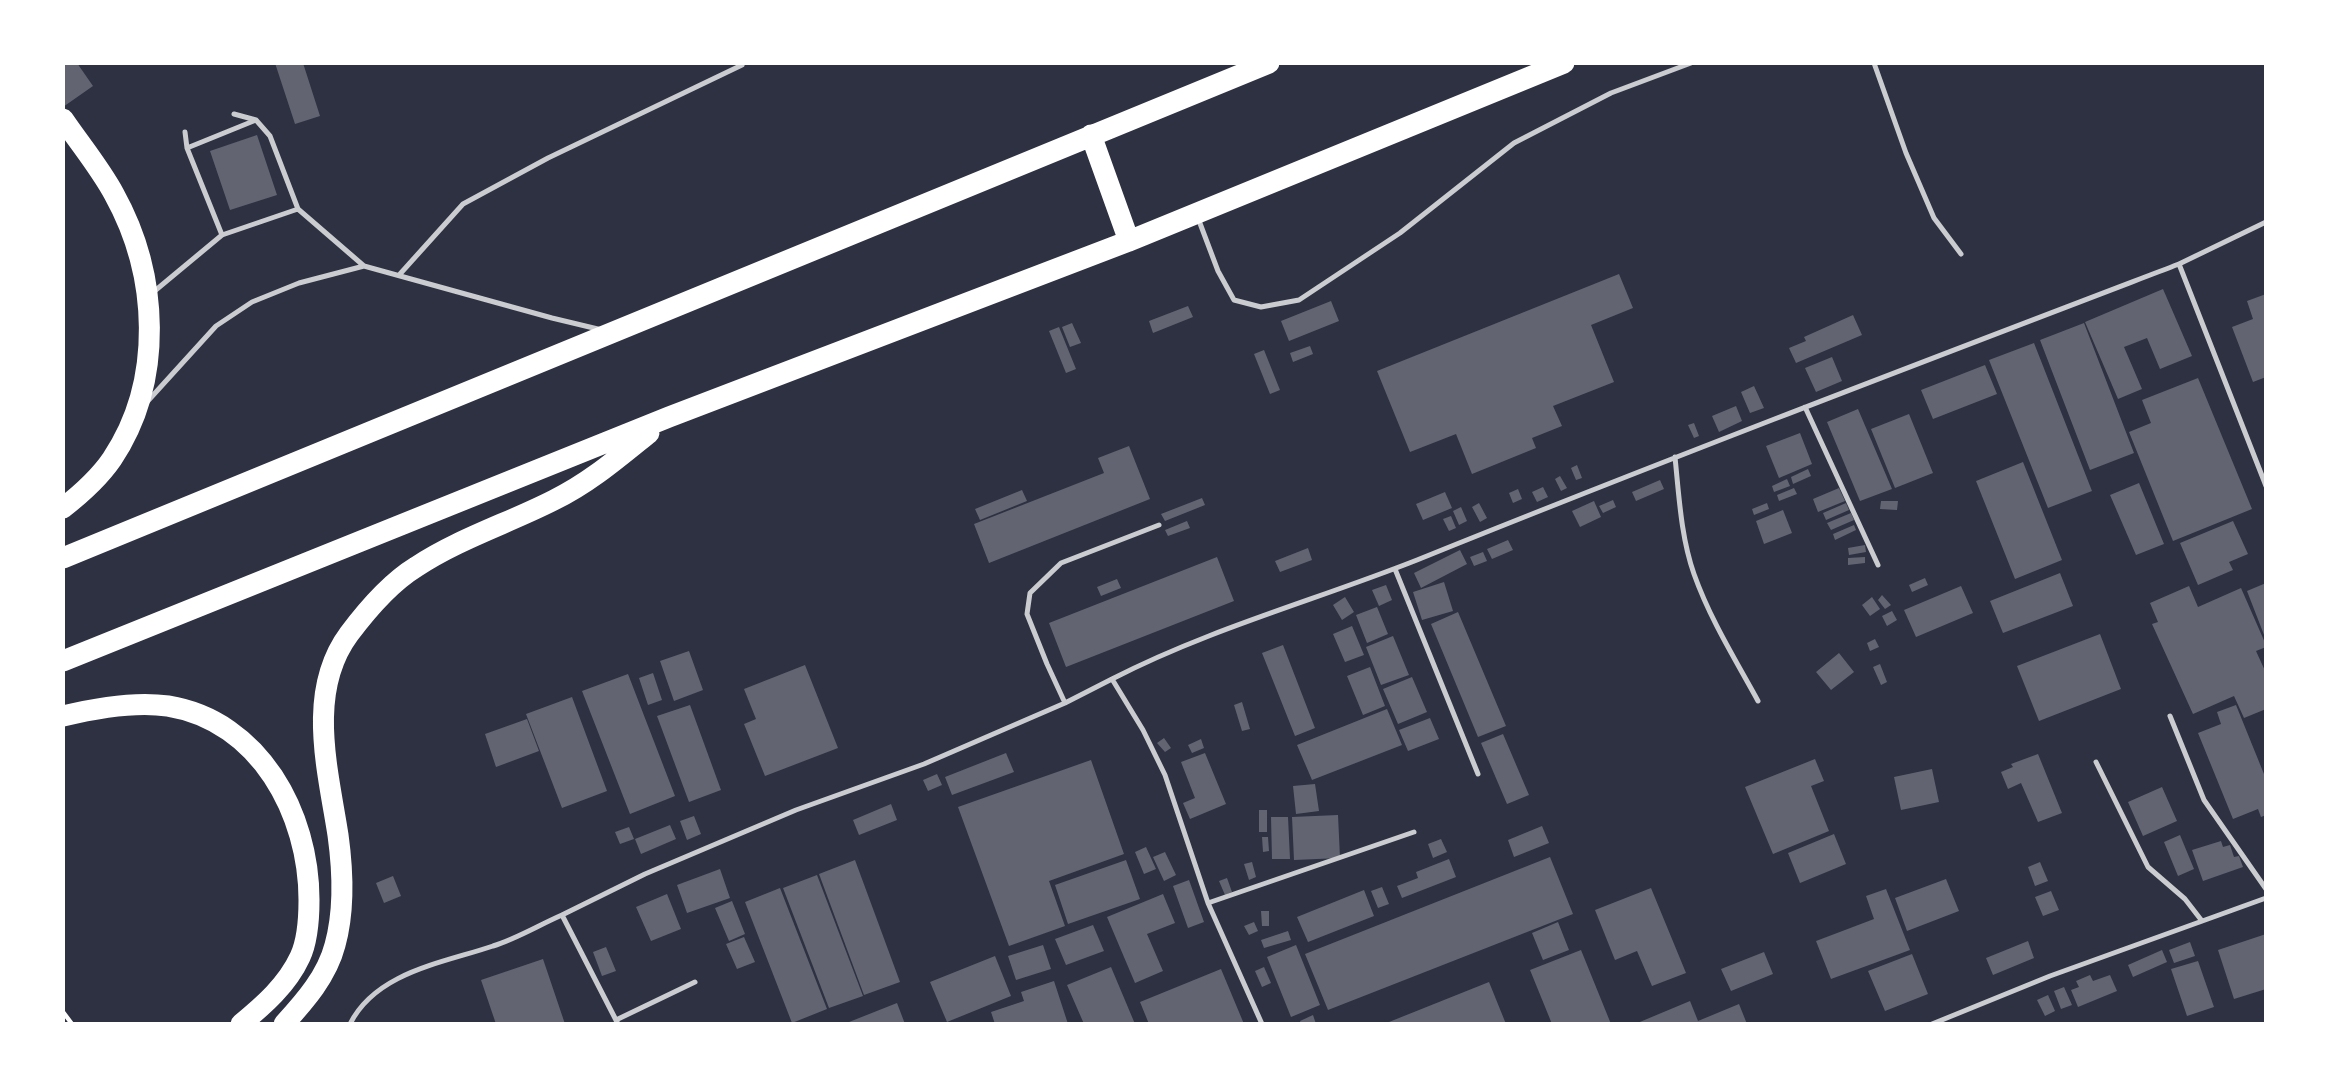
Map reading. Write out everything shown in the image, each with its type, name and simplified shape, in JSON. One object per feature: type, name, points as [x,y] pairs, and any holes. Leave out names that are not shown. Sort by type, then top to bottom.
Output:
[{"type":"highway","points":[[63,558],[1269,63]]},
{"type":"highway","points":[[63,661],[669,417],[1129,241],[1564,63]]},
{"type":"highway","points":[[63,119],[114,193],[138,252],[148,296],[148,368],[143,393],[111,461],[63,508]]},
{"type":"highway","points":[[1091,135],[1129,241]]},
{"type":"highway","points":[[284,1024],[322,977],[335,947],[341,915],[342,876],[325,765],[323,734],[326,696],[334,664],[347,637],[370,608],[414,567],[445,550],[554,501],[583,484],[669,417]]},
{"type":"highway","points":[[63,716],[84,711],[169,706],[207,719],[239,737],[268,767],[289,803],[300,828],[306,855],[309,911],[306,938],[301,956],[274,995],[241,1024]]},
{"type":"lane","points":[[1196,212],[1218,271],[1234,300],[1261,307],[1299,300],[1400,233],[1514,143],[1611,93],[1691,63]]},
{"type":"lane","points":[[1874,63],[1906,153],[1934,218],[1961,254]]},
{"type":"lane","points":[[400,274],[463,204],[548,158],[742,65]]},
{"type":"lane","points":[[234,114],[256,120],[270,136],[298,209],[364,265],[552,318],[612,332]]},
{"type":"lane","points":[[187,148],[256,120]]},
{"type":"lane","points":[[185,132],[187,148],[222,235]]},
{"type":"lane","points":[[148,296],[222,235],[298,209]]},
{"type":"lane","points":[[350,1024],[357,1011],[393,981],[455,956],[494,946],[645,874],[758,826],[924,764],[1065,703],[1143,663],[1264,615],[1395,569],[1675,457],[2179,264],[2266,222]]},
{"type":"lane","points":[[2179,264],[2266,486]]},
{"type":"lane","points":[[133,417],[216,326],[252,302],[299,283],[364,265]]},
{"type":"lane","points":[[1805,407],[1878,565]]},
{"type":"lane","points":[[1675,457],[1682,523],[1694,573],[1709,611],[1758,701]]},
{"type":"lane","points":[[1065,703],[1046,664],[1027,614],[1030,593],[1061,563],[1159,525]]},
{"type":"lane","points":[[1395,569],[1478,774]]},
{"type":"lane","points":[[1112,679],[1143,730],[1165,775],[1208,903],[1262,1024]]},
{"type":"lane","points":[[2170,716],[2204,800],[2266,890]]},
{"type":"lane","points":[[2096,762],[2148,867],[2185,899],[2202,921]]},
{"type":"lane","points":[[1208,903],[1414,832]]},
{"type":"lane","points":[[1932,1024],[2050,976],[2266,898]]},
{"type":"lane","points":[[562,915],[617,1022],[695,982]]},
{"type":"path","points":[[63,1012],[72,1024]]},
{"type":"building","points":[[63,63],[77,63],[93,86],[63,107]]},
{"type":"building","points":[[275,63],[303,63],[320,116],[295,124]]},
{"type":"building","points":[[257,135],[277,195],[230,210],[210,151]]},
{"type":"building","points":[[1619,274],[1633,308],[1591,325],[1614,382],[1553,406],[1562,426],[1532,438],[1536,448],[1472,474],[1456,434],[1410,452],[1377,371]]},
{"type":"building","points":[[2163,289],[2192,356],[2160,369],[2147,338],[2124,347],[2142,389],[2118,399],[2085,322]]},
{"type":"building","points":[[2266,294],[2266,377],[2253,382],[2232,327],[2253,319],[2247,301]]},
{"type":"building","points":[[1331,301],[1339,321],[1289,341],[1281,321]]},
{"type":"building","points":[[1188,306],[1193,317],[1153,333],[1149,321]]},
{"type":"building","points":[[1853,315],[1862,335],[1796,363],[1789,348],[1806,341],[1804,337]]},
{"type":"building","points":[[1072,323],[1081,343],[1070,347],[1062,327]]},
{"type":"building","points":[[2084,323],[2134,453],[2090,470],[2040,340]]},
{"type":"building","points":[[1059,327],[1076,369],[1066,373],[1049,331]]},
{"type":"building","points":[[2034,343],[2092,491],[2048,508],[1989,360]]},
{"type":"building","points":[[1310,346],[1313,354],[1293,362],[1290,353]]},
{"type":"building","points":[[1264,350],[1280,390],[1270,394],[1254,354]]},
{"type":"building","points":[[1832,357],[1842,381],[1816,392],[1805,368]]},
{"type":"building","points":[[1985,365],[1997,394],[1933,419],[1921,390]]},
{"type":"building","points":[[2198,378],[2252,509],[2173,541],[2129,432],[2151,423],[2142,400]]},
{"type":"building","points":[[1754,386],[1764,408],[1750,413],[1741,392]]},
{"type":"building","points":[[1736,406],[1742,421],[1719,432],[1712,416]]},
{"type":"building","points":[[1858,409],[1892,489],[1860,501],[1827,422]]},
{"type":"building","points":[[1909,414],[1933,473],[1895,488],[1871,429]]},
{"type":"building","points":[[1694,423],[1699,436],[1694,438],[1688,425]]},
{"type":"building","points":[[1800,433],[1812,464],[1779,478],[1766,446]]},
{"type":"building","points":[[1129,446],[1150,499],[989,563],[974,524],[1104,473],[1098,458]]},
{"type":"building","points":[[2023,462],[2062,560],[2015,579],[1976,481]]},
{"type":"building","points":[[1577,465],[1582,478],[1576,480],[1571,468]]},
{"type":"building","points":[[1808,469],[1811,476],[1793,484],[1791,477]]},
{"type":"building","points":[[1560,476],[1567,488],[1561,491],[1555,479]]},
{"type":"building","points":[[1787,479],[1790,486],[1774,492],[1772,486]]},
{"type":"building","points":[[1660,480],[1664,489],[1636,501],[1632,492]]},
{"type":"building","points":[[2139,483],[2164,544],[2136,555],[2110,495]]},
{"type":"building","points":[[1543,487],[1548,497],[1537,502],[1532,492]]},
{"type":"building","points":[[1794,488],[1797,494],[1779,501],[1777,495]]},
{"type":"building","points":[[1839,488],[1845,501],[1818,512],[1813,499]]},
{"type":"building","points":[[1518,489],[1522,499],[1513,503],[1509,493]]},
{"type":"building","points":[[1022,490],[1027,501],[980,520],[975,509]]},
{"type":"building","points":[[1445,492],[1452,508],[1423,520],[1416,504]]},
{"type":"building","points":[[1202,498],[1205,505],[1165,521],[1161,514]]},
{"type":"building","points":[[1613,500],[1616,507],[1603,513],[1599,506]]},
{"type":"building","points":[[1594,501],[1601,517],[1580,527],[1572,511]]},
{"type":"building","points":[[1881,501],[1898,501],[1897,510],[1880,509]]},
{"type":"building","points":[[1479,503],[1487,518],[1480,522],[1472,507]]},
{"type":"building","points":[[1767,503],[1769,509],[1754,515],[1752,509]]},
{"type":"building","points":[[1846,503],[1849,510],[1826,520],[1823,513]]},
{"type":"building","points":[[1461,507],[1467,521],[1459,525],[1453,511]]},
{"type":"building","points":[[1783,510],[1792,533],[1764,544],[1756,521]]},
{"type":"building","points":[[1851,513],[1854,520],[1831,530],[1827,523]]},
{"type":"building","points":[[1451,516],[1456,528],[1449,531],[1443,519]]},
{"type":"building","points":[[1187,521],[1190,528],[1168,536],[1165,530]]},
{"type":"building","points":[[2233,521],[2248,554],[2229,562],[2233,570],[2198,585],[2180,543]]},
{"type":"building","points":[[1854,525],[1856,530],[1835,540],[1833,534]]},
{"type":"building","points":[[1508,540],[1513,550],[1492,559],[1487,549]]},
{"type":"building","points":[[1865,545],[1866,552],[1849,555],[1848,548]]},
{"type":"building","points":[[1308,548],[1312,560],[1280,572],[1275,561]]},
{"type":"building","points":[[1460,550],[1467,564],[1421,588],[1414,573]]},
{"type":"building","points":[[1483,552],[1487,561],[1474,566],[1470,557]]},
{"type":"building","points":[[1217,557],[1234,601],[1066,667],[1049,623]]},
{"type":"building","points":[[1865,557],[1865,563],[1848,565],[1848,558]]},
{"type":"building","points":[[2060,573],[2073,606],[2003,633],[1990,601]]},
{"type":"building","points":[[1925,578],[1928,585],[1912,592],[1909,585]]},
{"type":"building","points":[[1117,579],[1121,588],[1101,596],[1097,587]]},
{"type":"building","points":[[1444,582],[1453,611],[1422,620],[1413,592]]},
{"type":"building","points":[[2266,583],[2266,640],[2247,591]]},
{"type":"building","points":[[1386,585],[1392,600],[1379,606],[1372,590]]},
{"type":"building","points":[[1961,586],[1973,613],[1916,637],[1904,610]]},
{"type":"building","points":[[2189,586],[2198,607],[2241,588],[2266,645],[2256,651],[2266,673],[2266,709],[2244,718],[2234,696],[2193,714],[2152,624],[2158,622],[2150,603]]},
{"type":"building","points":[[1882,595],[1891,605],[1885,609],[1878,600]]},
{"type":"building","points":[[1345,597],[1354,612],[1342,620],[1333,605]]},
{"type":"building","points":[[1872,597],[1880,609],[1870,616],[1862,605]]},
{"type":"building","points":[[1377,607],[1388,634],[1367,643],[1356,615]]},
{"type":"building","points":[[1892,611],[1897,620],[1887,626],[1882,616]]},
{"type":"building","points":[[1458,612],[1506,726],[1478,737],[1431,624]]},
{"type":"building","points":[[1352,626],[1364,655],[1345,662],[1333,634]]},
{"type":"building","points":[[2100,634],[2121,689],[2039,721],[2017,666]]},
{"type":"building","points":[[1393,636],[1409,675],[1381,685],[1366,647]]},
{"type":"building","points":[[1875,639],[1879,647],[1870,651],[1867,643]]},
{"type":"building","points":[[1283,645],[1315,728],[1295,736],[1262,653]]},
{"type":"building","points":[[689,651],[703,690],[674,701],[660,661]]},
{"type":"building","points":[[1839,653],[1854,672],[1831,690],[1816,672]]},
{"type":"building","points":[[1880,664],[1887,682],[1881,685],[1873,667]]},
{"type":"building","points":[[805,665],[838,748],[765,776],[744,724],[756,719],[744,689]]},
{"type":"building","points":[[1370,667],[1385,706],[1363,715],[1347,676]]},
{"type":"building","points":[[653,673],[662,700],[648,705],[639,678]]},
{"type":"building","points":[[628,674],[675,796],[630,814],[582,691]]},
{"type":"building","points":[[1412,677],[1427,712],[1398,724],[1383,689]]},
{"type":"building","points":[[572,697],[607,791],[562,808],[526,714]]},
{"type":"building","points":[[1242,702],[1250,729],[1242,731],[1234,705]]},
{"type":"building","points":[[690,705],[721,790],[689,802],[657,716]]},
{"type":"building","points":[[2236,705],[2266,779],[2266,815],[2261,817],[2258,809],[2233,819],[2198,733],[2221,724],[2217,712]]},
{"type":"building","points":[[1387,709],[1402,745],[1312,780],[1297,745]]},
{"type":"building","points":[[1430,718],[1439,739],[1408,751],[1399,730]]},
{"type":"building","points":[[527,719],[539,751],[496,767],[485,734]]},
{"type":"building","points":[[1503,734],[1529,795],[1507,804],[1481,743]]},
{"type":"building","points":[[1164,738],[1171,748],[1165,752],[1157,743]]},
{"type":"building","points":[[1201,739],[1204,748],[1192,753],[1188,745]]},
{"type":"building","points":[[1006,753],[1014,772],[952,795],[945,777]]},
{"type":"building","points":[[1205,753],[1226,804],[1190,819],[1183,803],[1195,798],[1181,762]]},
{"type":"building","points":[[2038,754],[2062,813],[2038,822],[2021,783],[2008,789],[2001,772],[2013,767],[2011,764]]},
{"type":"building","points":[[1815,759],[1824,781],[1811,786],[1829,831],[1773,854],[1745,787]]},
{"type":"building","points":[[1091,760],[1124,854],[1049,881],[1065,926],[1009,946],[958,807]]},
{"type":"building","points":[[1932,769],[1939,802],[1901,810],[1894,777]]},
{"type":"building","points":[[937,774],[942,785],[928,791],[923,780]]},
{"type":"building","points":[[1315,784],[1319,811],[1296,814],[1293,786]]},
{"type":"building","points":[[2162,787],[2177,821],[2143,836],[2128,802]]},
{"type":"building","points":[[891,804],[897,820],[859,835],[853,820]]},
{"type":"building","points":[[1259,810],[1267,810],[1267,832],[1259,832]]},
{"type":"building","points":[[1338,815],[1340,858],[1294,860],[1292,817]]},
{"type":"building","points":[[694,816],[701,834],[687,840],[680,821]]},
{"type":"building","points":[[1271,817],[1288,817],[1290,859],[1272,859]]},
{"type":"building","points":[[670,825],[676,839],[641,854],[635,839]]},
{"type":"building","points":[[1542,826],[1549,843],[1514,857],[1508,840]]},
{"type":"building","points":[[629,827],[634,839],[620,844],[615,832]]},
{"type":"building","points":[[1834,834],[1846,864],[1800,883],[1788,853]]},
{"type":"building","points":[[2180,835],[2194,869],[2178,876],[2164,842]]},
{"type":"building","points":[[1262,837],[1268,837],[1269,851],[1263,852]]},
{"type":"building","points":[[1441,839],[1447,852],[1433,858],[1428,844]]},
{"type":"building","points":[[2221,841],[2223,847],[2230,845],[2234,857],[2239,856],[2243,867],[2203,881],[2192,850]]},
{"type":"building","points":[[1146,847],[1156,869],[1144,874],[1135,852]]},
{"type":"building","points":[[1165,852],[1176,875],[1164,881],[1153,857]]},
{"type":"building","points":[[1550,857],[1573,914],[1328,1010],[1305,954]]},
{"type":"building","points":[[1449,859],[1456,877],[1402,898],[1397,886],[1418,878],[1416,872]]},
{"type":"building","points":[[855,860],[900,982],[864,995],[819,874]]},
{"type":"building","points":[[1126,860],[1140,899],[1068,924],[1055,885]]},
{"type":"building","points":[[1252,862],[1256,877],[1249,880],[1244,864]]},
{"type":"building","points":[[2040,862],[2048,881],[2035,886],[2028,867]]},
{"type":"building","points":[[720,869],[730,898],[687,913],[677,885]]},
{"type":"building","points":[[817,875],[863,996],[829,1008],[783,888]]},
{"type":"building","points":[[393,876],[401,896],[384,903],[376,883]]},
{"type":"building","points":[[1227,878],[1232,892],[1225,895],[1219,881]]},
{"type":"building","points":[[1946,879],[1959,911],[1907,931],[1895,898]]},
{"type":"building","points":[[1189,880],[1204,922],[1188,928],[1173,886]]},
{"type":"building","points":[[1382,887],[1389,904],[1378,908],[1371,891]]},
{"type":"building","points":[[780,888],[827,1009],[792,1023],[745,902]]},
{"type":"building","points":[[1651,888],[1686,973],[1652,986],[1637,951],[1615,960],[1595,910]]},
{"type":"building","points":[[1886,889],[1910,950],[1831,979],[1816,941],[1874,919],[1866,896]]},
{"type":"building","points":[[1364,890],[1374,916],[1308,942],[1297,917]]},
{"type":"building","points":[[2051,891],[2059,910],[2043,916],[2035,897]]},
{"type":"building","points":[[667,894],[681,929],[651,941],[636,907]]},
{"type":"building","points":[[1163,894],[1175,923],[1147,934],[1163,971],[1135,983],[1107,917]]},
{"type":"building","points":[[732,901],[745,934],[729,941],[715,908]]},
{"type":"building","points":[[1261,911],[1269,911],[1269,926],[1262,926]]},
{"type":"building","points":[[1254,922],[1258,931],[1249,935],[1244,926]]},
{"type":"building","points":[[1558,922],[1569,950],[1543,960],[1532,933]]},
{"type":"building","points":[[1093,925],[1104,951],[1066,965],[1055,939]]},
{"type":"building","points":[[1288,931],[1291,940],[1264,948],[1261,940]]},
{"type":"building","points":[[2266,934],[2266,989],[2234,999],[2218,950]]},
{"type":"building","points":[[744,937],[755,962],[737,969],[726,944]]},
{"type":"building","points":[[2028,941],[2034,958],[1993,975],[1986,958]]},
{"type":"building","points":[[2190,942],[2195,956],[2174,963],[2169,950]]},
{"type":"building","points":[[1043,945],[1051,969],[1016,980],[1008,956]]},
{"type":"building","points":[[1296,945],[1320,1005],[1291,1017],[1267,957]]},
{"type":"building","points":[[606,947],[616,971],[602,976],[593,952]]},
{"type":"building","points":[[1581,950],[1611,1024],[1552,1024],[1530,970]]},
{"type":"building","points":[[2162,950],[2167,962],[2133,977],[2128,965]]},
{"type":"building","points":[[1764,952],[1773,974],[1731,991],[1721,969]]},
{"type":"building","points":[[1912,954],[1928,994],[1885,1011],[1868,971]]},
{"type":"building","points":[[995,956],[1011,996],[947,1022],[930,982]]},
{"type":"building","points":[[543,959],[565,1024],[496,1024],[481,980]]},
{"type":"building","points":[[2198,961],[2214,1007],[2187,1016],[2171,969]]},
{"type":"building","points":[[1111,967],[1135,1024],[1084,1024],[1067,985]]},
{"type":"building","points":[[1264,967],[1271,983],[1262,987],[1255,971]]},
{"type":"building","points":[[1221,969],[1244,1024],[1149,1024],[1140,1002]]},
{"type":"building","points":[[2090,975],[2093,981],[2110,975],[2117,991],[2078,1007],[2071,990],[2079,987],[2076,981]]},
{"type":"building","points":[[1054,981],[1068,1024],[995,1024],[991,1012],[1024,1001],[1021,992]]},
{"type":"building","points":[[1489,982],[1506,1024],[1384,1024]]},
{"type":"building","points":[[2064,987],[2072,1005],[2061,1009],[2054,991]]},
{"type":"building","points":[[2048,995],[2055,1011],[2045,1016],[2037,1000]]},
{"type":"building","points":[[1690,1001],[1698,1021],[1739,1004],[1747,1024],[1635,1024]]},
{"type":"building","points":[[897,1003],[905,1024],[844,1024]]},
{"type":"building","points":[[1313,1015],[1316,1024],[1301,1024],[1300,1021]]}]
